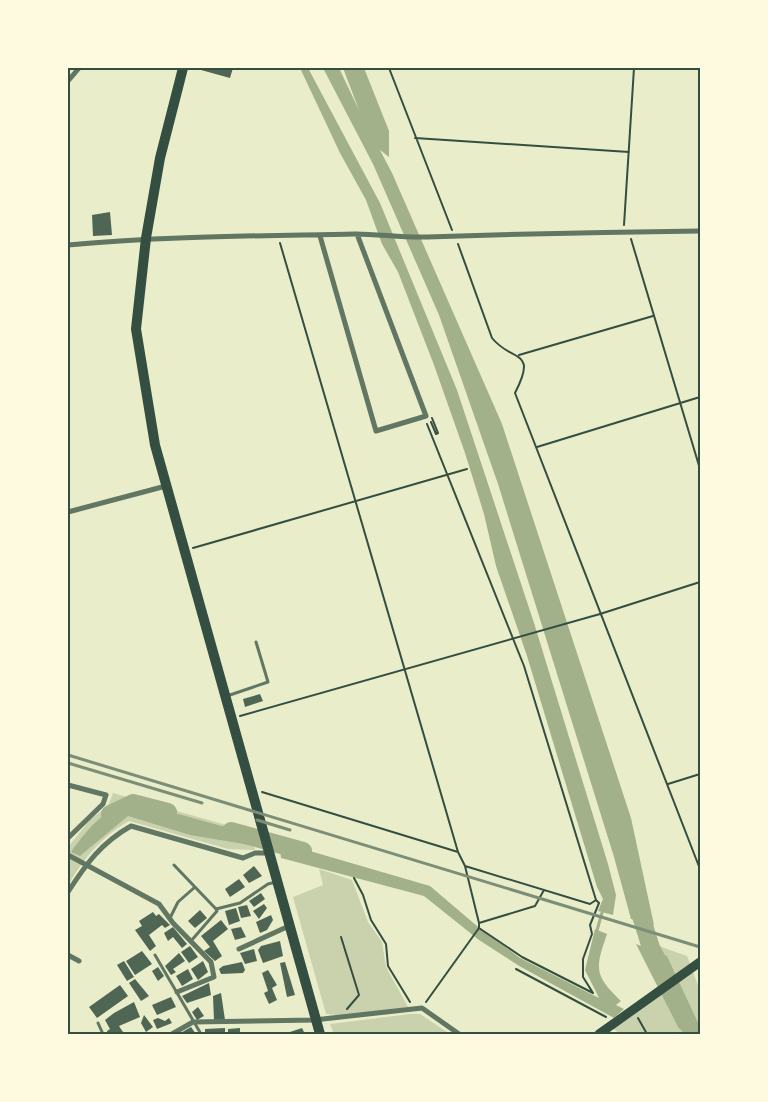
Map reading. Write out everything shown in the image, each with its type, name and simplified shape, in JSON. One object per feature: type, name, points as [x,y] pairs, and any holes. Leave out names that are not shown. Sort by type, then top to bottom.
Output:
[{"type":"main road","points":[[183,68],[160,158],[146,238],[136,329],[155,445],[226,696],[314,1020],[320,1034]]},
{"type":"main road","points":[[599,1034],[700,962]]},
{"type":"street","points":[[68,80],[79,68]]},
{"type":"street","points":[[68,245],[146,238],[357,234],[426,237],[626,231],[700,231]]},
{"type":"street","points":[[320,236],[376,431],[426,416],[357,234]]},
{"type":"street","points":[[68,512],[167,485]]},
{"type":"street","points":[[68,785],[106,796],[103,804],[68,838]]},
{"type":"street","points":[[68,892],[86,864],[112,837],[131,826],[243,858],[256,853],[266,844]]},
{"type":"street","points":[[68,854],[159,904],[169,918],[211,962],[214,977],[177,992]]},
{"type":"street","points":[[239,949],[288,926]]},
{"type":"street","points":[[68,955],[79,961]]},
{"type":"street","points":[[172,1034],[193,1022],[314,1020],[422,1008],[459,1034]]},
{"type":"lane","points":[[226,696],[268,682],[256,642]]},
{"type":"lane","points":[[174,865],[216,909]]},
{"type":"lane","points":[[216,909],[240,903],[268,884],[276,882]]},
{"type":"lane","points":[[169,918],[178,902],[195,886]]},
{"type":"lane","points":[[191,942],[217,911],[216,909]]},
{"type":"lane","points":[[155,955],[200,1034]]},
{"type":"lane","points":[[98,1022],[103,1034]]},
{"type":"path","points":[[389,68],[492,338],[499,346],[519,356],[523,363],[524,374],[514,393],[537,447],[700,870]]},
{"type":"path","points":[[634,68],[628,152],[626,231],[654,316],[700,469]]},
{"type":"path","points":[[416,138],[628,152]]},
{"type":"path","points":[[278,236],[403,669],[458,852],[466,866],[480,923],[479,928],[422,1008]]},
{"type":"path","points":[[519,356],[654,316]]},
{"type":"path","points":[[537,447],[700,397]]},
{"type":"path","points":[[426,416],[433,419],[438,433],[436,434],[431,422],[427,424],[524,666],[596,900],[599,903],[590,925],[592,934],[585,950],[583,969],[585,982],[593,993],[522,957],[479,928]]},
{"type":"path","points":[[185,550],[467,468]]},
{"type":"path","points":[[232,718],[600,614],[700,582]]},
{"type":"path","points":[[668,784],[700,774]]},
{"type":"path","points":[[250,788],[458,852]]},
{"type":"path","points":[[466,866],[590,904],[596,900]]},
{"type":"path","points":[[354,878],[363,895],[371,920],[386,944],[388,966],[413,1009]]},
{"type":"path","points":[[480,923],[535,906],[544,890]]},
{"type":"path","points":[[341,937],[359,994],[348,1006],[347,1016]]},
{"type":"path","points":[[516,969],[604,1015],[612,1025]]},
{"type":"path","points":[[635,1008],[640,1023],[647,1034]]},
{"type":"shaded area","points":[[300,68],[308,68],[380,203],[457,390],[534,623],[608,864],[616,895],[613,915],[598,911],[603,899],[597,887],[527,656],[496,566],[484,514],[465,453],[434,365],[398,272],[382,244],[366,200],[340,153]]},
{"type":"shaded area","points":[[323,68],[339,68],[359,110],[343,68],[364,68],[389,131],[389,157],[380,150],[392,173],[502,424],[631,818],[654,925],[631,919],[614,857],[498,484],[439,315],[373,164]]},
{"type":"shaded area","points":[[113,793],[251,832],[255,850],[228,849],[129,821],[110,834],[94,849],[68,885],[68,847],[90,820],[108,806]]},
{"type":"shaded area","points":[[126,803],[164,810],[254,835],[256,846],[190,835],[128,816],[80,856],[71,852],[88,830],[102,817]]},
{"type":"shaded area","points":[[279,842],[430,886],[477,926],[520,958],[599,998],[585,970],[595,929],[607,934],[600,956],[599,971],[606,984],[621,1001],[616,1005],[624,1009],[614,1018],[521,967],[479,940],[424,896],[281,858]]},
{"type":"shaded area","points":[[319,869],[352,880],[368,922],[382,942],[386,967],[408,1007],[347,1016],[326,1014],[293,897],[323,885]]},
{"type":"shaded area","points":[[645,941],[687,956],[700,991],[700,1034],[620,1034],[607,1024],[661,985]]},
{"type":"shaded area","points":[[636,944],[667,956],[700,1027],[700,1034],[685,1034],[678,1027]]},
{"type":"shaded area","points":[[420,1014],[450,1034],[334,1034],[330,1024]]},
{"type":"building","points":[[202,68],[233,68],[230,78],[201,70]]},
{"type":"building","points":[[110,212],[112,235],[93,236],[92,215]]},
{"type":"building","points":[[260,694],[263,701],[245,707],[243,699]]},
{"type":"building","points":[[254,866],[262,876],[249,883],[243,875]]},
{"type":"building","points":[[239,879],[245,887],[230,897],[225,889]]},
{"type":"building","points":[[261,893],[265,899],[254,907],[249,901]]},
{"type":"building","points":[[264,904],[267,908],[259,919],[253,911]]},
{"type":"building","points":[[247,905],[251,916],[241,918],[238,907]]},
{"type":"building","points":[[236,908],[240,921],[229,925],[225,911]]},
{"type":"building","points":[[200,910],[207,918],[195,928],[188,921]]},
{"type":"building","points":[[153,912],[156,916],[159,914],[170,925],[165,928],[162,925],[149,935],[156,946],[150,951],[135,930],[142,926],[139,921]]},
{"type":"building","points":[[271,915],[273,920],[267,930],[260,933],[256,922]]},
{"type":"building","points":[[221,920],[228,929],[213,941],[222,956],[215,961],[204,951],[210,947],[201,936]]},
{"type":"building","points":[[173,927],[187,944],[182,948],[173,937],[168,941],[164,933]]},
{"type":"building","points":[[241,927],[246,937],[235,940],[231,929]]},
{"type":"building","points":[[280,941],[283,956],[263,963],[258,950],[261,946]]},
{"type":"building","points":[[190,946],[198,957],[189,963],[181,952]]},
{"type":"building","points":[[254,949],[257,961],[245,964],[240,953]]},
{"type":"building","points":[[142,951],[152,964],[135,975],[126,961]]},
{"type":"building","points":[[179,953],[185,961],[173,969],[176,972],[171,975],[165,966]]},
{"type":"building","points":[[124,961],[134,977],[127,981],[117,965]]},
{"type":"building","points":[[203,961],[208,972],[198,980],[191,969]]},
{"type":"building","points":[[242,962],[245,970],[243,973],[221,974],[219,969],[223,966]]},
{"type":"building","points":[[285,962],[295,995],[287,997],[280,963]]},
{"type":"building","points":[[158,967],[164,976],[158,981],[152,971]]},
{"type":"building","points":[[188,969],[193,979],[182,986],[176,976]]},
{"type":"building","points":[[268,970],[277,985],[272,988],[277,1000],[269,1004],[264,993],[268,991],[262,973]]},
{"type":"building","points":[[135,979],[149,996],[141,1001],[129,983]]},
{"type":"building","points":[[209,983],[211,995],[187,1003],[182,996]]},
{"type":"building","points":[[120,985],[128,996],[97,1018],[89,1007]]},
{"type":"building","points":[[221,993],[225,1020],[214,1020],[213,996]]},
{"type":"building","points":[[171,997],[176,1007],[157,1015],[152,1005]]},
{"type":"building","points":[[134,1002],[140,1017],[119,1026],[123,1032],[120,1034],[108,1034],[107,1031],[110,1029],[105,1020]]},
{"type":"building","points":[[198,1007],[204,1016],[197,1020],[192,1012]]},
{"type":"building","points":[[144,1015],[153,1027],[146,1032],[141,1023]]},
{"type":"building","points":[[158,1018],[165,1021],[169,1018],[172,1023],[157,1029],[153,1020]]},
{"type":"building","points":[[191,1027],[196,1034],[179,1034]]},
{"type":"building","points":[[225,1028],[225,1034],[205,1034],[205,1029]]},
{"type":"building","points":[[240,1028],[240,1034],[228,1034],[228,1029]]},
{"type":"building","points":[[302,1028],[305,1034],[284,1034]]},
{"type":"waterway","points":[[110,814],[133,803],[168,812]]},
{"type":"waterway","points":[[231,831],[303,851]]},
{"type":"waterway","points":[[636,900],[651,948],[663,971]]},
{"type":"waterway","points":[[596,934],[603,909]]},
{"type":"railway","points":[[68,755],[700,947]]},
{"type":"railway","points":[[68,763],[202,803]]},
{"type":"railway","points":[[257,820],[290,830]]}]
